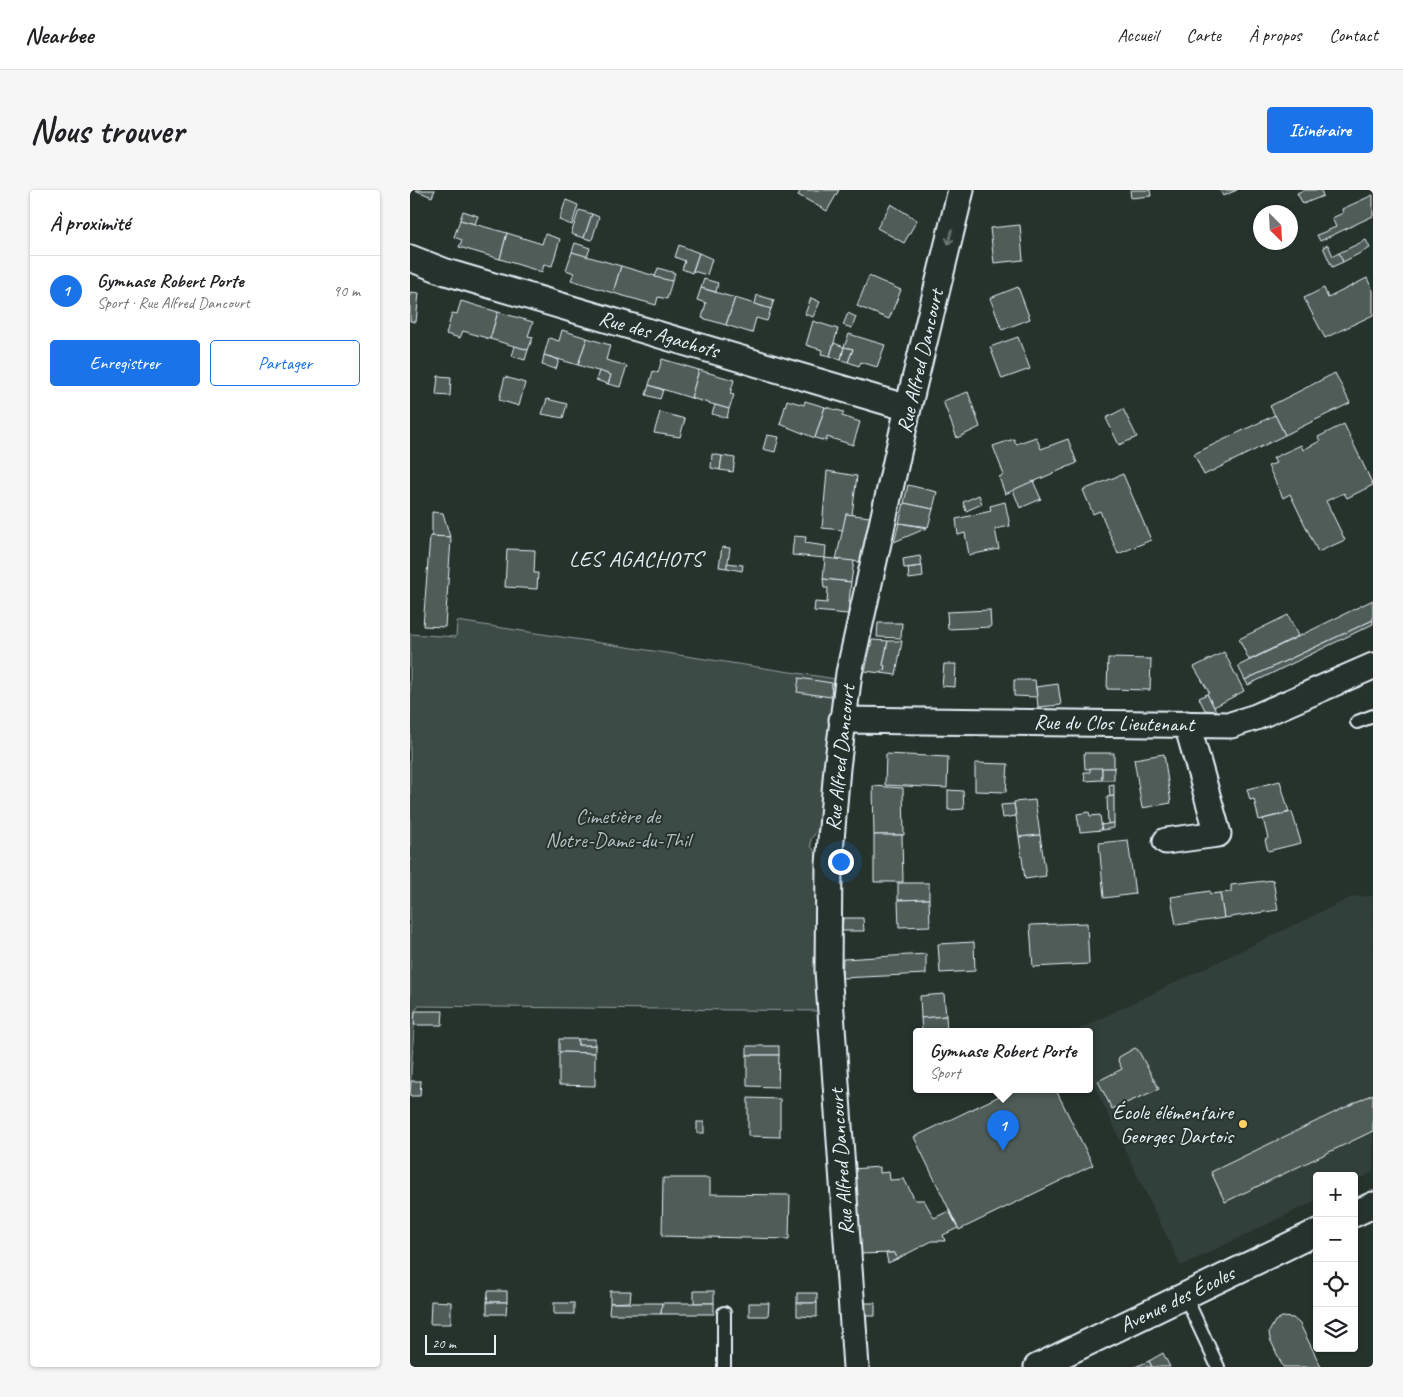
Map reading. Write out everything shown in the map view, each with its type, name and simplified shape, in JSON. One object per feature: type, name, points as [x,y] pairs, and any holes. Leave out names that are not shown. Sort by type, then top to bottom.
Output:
[{"type":"street","name":"Rue Alfred Dancourt","points":[[856,1367],[832,1036],[827,936],[829,864],[842,720],[849,673],[908,408],[961,190]]},
{"type":"street","name":"Rue des Agachots","points":[[410,258],[452,274],[908,408]]},
{"type":"street","name":"Rue du Clos Lieutenant","points":[[842,720],[1218,725],[1243,722],[1373,666]]},
{"type":"street","points":[[1166,841],[1218,834],[1187,724]]},
{"type":"street","points":[[1358,1212],[1373,1205]]},
{"type":"street","name":"Avenue des Écoles","points":[[1037,1367],[1063,1361],[1185,1296],[1313,1234]]},
{"type":"lane","points":[[1357,722],[1373,716]]},
{"type":"lane","points":[[1185,1296],[1218,1367]]},
{"type":"lane","points":[[724,1313],[724,1367]]},
{"type":"shaded area","name":"École élémentaire Georges Dartois","points":[[1373,896],[1373,1172],[1358,1179],[1358,1172],[1313,1172],[1313,1202],[1181,1266],[1093,1083],[1093,1028],[1081,1028],[1352,897]]},
{"type":"green space","name":"Cimetière de Notre-Dame-du-Thil","points":[[457,621],[836,679],[821,826],[811,839],[811,846],[821,861],[818,1011],[419,1006],[415,1011],[410,1092],[410,634],[456,637]]},
{"type":"building","points":[[415,190],[435,190],[432,197]]},
{"type":"building","points":[[801,190],[839,190],[827,211],[798,195]]},
{"type":"building","points":[[1130,190],[1150,190],[1151,196],[1131,198]]},
{"type":"building","points":[[1220,190],[1237,190],[1223,196]]},
{"type":"building","points":[[1304,190],[1321,190],[1323,196],[1303,204],[1297,193]]},
{"type":"building","points":[[1373,195],[1373,216],[1320,241],[1317,235],[1336,227],[1332,218],[1343,213],[1342,209]]},
{"type":"building","points":[[566,200],[578,205],[572,225],[559,220]]},
{"type":"building","points":[[891,204],[917,220],[904,243],[877,228]]},
{"type":"building","points":[[579,210],[592,214],[584,238],[571,234]]},
{"type":"building","points":[[463,211],[478,216],[475,224],[460,220]]},
{"type":"building","points":[[592,214],[599,217],[592,240],[584,238]]},
{"type":"building","points":[[460,220],[507,233],[500,259],[459,247],[462,240],[454,237]]},
{"type":"building","points":[[1020,225],[1023,260],[994,263],[990,228]]},
{"type":"building","points":[[507,233],[542,244],[545,234],[560,239],[552,266],[544,264],[542,272],[500,259]]},
{"type":"building","points":[[1366,240],[1370,248],[1343,262],[1339,253]]},
{"type":"building","points":[[575,243],[590,248],[587,257],[572,252]]},
{"type":"building","points":[[679,245],[699,253],[692,273],[682,269],[685,261],[675,257]]},
{"type":"building","points":[[1328,245],[1333,256],[1339,253],[1343,262],[1332,267],[1323,247]]},
{"type":"building","points":[[572,252],[621,266],[613,293],[571,280],[574,273],[566,270]]},
{"type":"building","points":[[699,253],[712,259],[707,275],[693,271]]},
{"type":"building","points":[[621,266],[672,281],[667,299],[658,297],[656,305],[613,293]]},
{"type":"building","points":[[658,268],[675,273],[672,281],[655,277]]},
{"type":"building","points":[[869,276],[901,290],[889,319],[857,306]]},
{"type":"building","points":[[1367,278],[1373,291],[1373,315],[1325,338],[1304,298],[1324,288],[1328,298]]},
{"type":"building","points":[[704,279],[718,283],[716,292],[701,288]]},
{"type":"building","points":[[1018,287],[1030,319],[1002,330],[990,298]]},
{"type":"building","points":[[701,288],[735,298],[726,325],[702,318],[706,303],[697,300]]},
{"type":"building","points":[[410,292],[419,293],[416,322],[410,321]]},
{"type":"building","points":[[757,295],[774,300],[771,309],[755,304]]},
{"type":"building","points":[[735,298],[771,309],[767,321],[756,318],[752,333],[726,325]]},
{"type":"building","points":[[811,298],[820,302],[813,317],[805,314]]},
{"type":"building","points":[[461,301],[498,312],[490,339],[463,331],[460,338],[446,334],[452,313],[457,314]]},
{"type":"building","points":[[498,312],[533,322],[528,336],[533,337],[528,350],[490,339]]},
{"type":"building","points":[[848,313],[856,317],[852,328],[843,325]]},
{"type":"building","points":[[813,321],[838,329],[830,356],[821,354],[822,350],[806,345]]},
{"type":"building","points":[[562,330],[587,338],[578,365],[544,355],[549,338],[559,341]]},
{"type":"building","points":[[849,334],[885,345],[877,367],[861,362],[859,366],[848,362],[853,349],[844,347]]},
{"type":"building","points":[[1018,337],[1030,369],[1002,379],[990,347]]},
{"type":"building","points":[[587,338],[610,345],[606,360],[627,366],[620,387],[608,384],[611,375],[578,365]]},
{"type":"building","points":[[834,343],[844,347],[841,360],[830,356]]},
{"type":"building","points":[[515,346],[528,350],[525,360],[512,356]]},
{"type":"building","points":[[844,347],[853,349],[848,362],[841,360]]},
{"type":"building","points":[[544,355],[559,360],[556,369],[542,365]]},
{"type":"building","points":[[662,359],[699,370],[691,398],[649,385],[653,371],[658,373]]},
{"type":"building","points":[[699,370],[734,380],[730,394],[734,395],[729,409],[691,398]]},
{"type":"building","points":[[599,371],[611,375],[608,384],[596,380]]},
{"type":"building","points":[[1335,373],[1350,403],[1285,435],[1270,406]]},
{"type":"building","points":[[438,376],[451,377],[450,396],[436,395]]},
{"type":"building","points":[[505,377],[525,383],[519,406],[499,400]]},
{"type":"building","points":[[649,385],[663,390],[660,399],[646,395]]},
{"type":"building","points":[[968,392],[980,427],[957,438],[943,401]]},
{"type":"building","points":[[547,399],[567,404],[563,418],[542,414]]},
{"type":"building","points":[[787,400],[804,405],[805,401],[825,407],[815,438],[780,424]]},
{"type":"building","points":[[715,405],[729,409],[727,418],[712,414]]},
{"type":"building","points":[[825,407],[844,412],[842,416],[860,422],[853,445],[827,437],[826,441],[815,438]]},
{"type":"building","points":[[1123,409],[1137,437],[1119,445],[1106,418]]},
{"type":"building","points":[[660,412],[685,419],[680,437],[654,433]]},
{"type":"building","points":[[1275,415],[1285,435],[1204,475],[1194,454]]},
{"type":"building","points":[[1344,424],[1373,485],[1347,498],[1344,493],[1326,501],[1345,540],[1318,552],[1290,494],[1283,498],[1268,466],[1276,463],[1273,458],[1301,445],[1303,450],[1320,441],[1318,437]]},
{"type":"building","points":[[767,435],[779,437],[775,452],[763,449]]},
{"type":"building","points":[[1036,437],[1041,449],[1068,439],[1077,463],[1005,494],[999,477],[1004,475],[993,446],[1014,439],[1016,444]]},
{"type":"building","points":[[712,454],[722,456],[720,470],[711,468]]},
{"type":"building","points":[[722,456],[735,458],[733,472],[720,470]]},
{"type":"building","points":[[827,471],[857,476],[852,515],[846,514],[843,530],[822,528]]},
{"type":"building","points":[[1123,474],[1151,540],[1118,554],[1100,511],[1093,514],[1083,490]]},
{"type":"building","points":[[1033,481],[1041,499],[1020,508],[1013,490]]},
{"type":"building","points":[[908,485],[937,492],[933,509],[904,503]]},
{"type":"building","points":[[979,495],[982,504],[966,511],[963,502]]},
{"type":"building","points":[[1005,502],[1010,526],[995,529],[999,549],[969,555],[965,533],[958,535],[956,519],[991,511],[990,506]]},
{"type":"building","points":[[904,503],[933,509],[928,527],[899,523]]},
{"type":"building","points":[[432,512],[443,513],[450,537],[432,536]]},
{"type":"building","points":[[846,514],[870,517],[861,562],[836,560]]},
{"type":"building","points":[[899,523],[927,528],[894,542]]},
{"type":"building","points":[[430,536],[450,537],[451,539],[445,627],[423,626]]},
{"type":"building","points":[[794,536],[806,537],[805,543],[826,546],[825,558],[792,555]]},
{"type":"building","points":[[722,547],[730,548],[727,568],[719,567]]},
{"type":"building","points":[[507,549],[535,550],[534,573],[538,573],[537,589],[505,587]]},
{"type":"building","points":[[920,556],[922,566],[904,568],[903,559]]},
{"type":"building","points":[[825,558],[854,561],[851,582],[823,579]]},
{"type":"building","points":[[727,563],[743,565],[742,571],[727,568]]},
{"type":"building","points":[[922,566],[923,577],[909,579],[908,568]]},
{"type":"building","points":[[823,579],[851,582],[848,614],[814,611],[815,602],[827,603],[828,588],[824,588]]},
{"type":"building","points":[[1373,600],[1373,620],[1245,680],[1238,666]]},
{"type":"building","points":[[990,610],[991,627],[948,629],[947,612]]},
{"type":"building","points":[[1288,615],[1298,636],[1249,660],[1239,639]]},
{"type":"building","points":[[1373,620],[1373,624],[1248,685],[1245,680]]},
{"type":"building","points":[[878,623],[902,623],[901,638],[877,637]]},
{"type":"building","points":[[872,640],[888,641],[883,665],[885,666],[884,671],[881,673],[865,671]]},
{"type":"building","points":[[888,641],[902,641],[896,675],[881,673],[884,671],[885,666],[883,665]]},
{"type":"building","points":[[1224,652],[1244,691],[1214,707],[1207,694],[1209,692],[1194,667]]},
{"type":"building","points":[[1108,658],[1151,659],[1150,690],[1107,689]]},
{"type":"building","points":[[944,664],[956,664],[955,687],[942,686]]},
{"type":"building","points":[[799,678],[832,683],[831,697],[797,692]]},
{"type":"building","points":[[1014,680],[1035,680],[1037,697],[1014,696]]},
{"type":"building","points":[[1058,684],[1061,705],[1038,707],[1036,687]]},
{"type":"building","points":[[1207,694],[1216,711],[1205,710],[1199,698]]},
{"type":"building","points":[[1084,753],[1114,753],[1114,768],[1085,769]]},
{"type":"building","points":[[886,754],[948,757],[947,788],[885,785]]},
{"type":"building","points":[[1164,754],[1171,803],[1142,808],[1134,759]]},
{"type":"building","points":[[975,763],[1008,764],[1006,792],[975,791]]},
{"type":"building","points":[[1090,768],[1102,768],[1102,780],[1085,781],[1084,772],[1090,772]]},
{"type":"building","points":[[1102,768],[1114,768],[1114,780],[1102,780]]},
{"type":"building","points":[[1280,781],[1289,812],[1259,820],[1254,799],[1250,800],[1247,789]]},
{"type":"building","points":[[1114,784],[1114,796],[1110,797],[1109,785]]},
{"type":"building","points":[[873,786],[903,788],[904,835],[874,835]]},
{"type":"building","points":[[948,790],[963,791],[964,809],[948,810]]},
{"type":"building","points":[[1114,796],[1114,823],[1108,824],[1107,797]]},
{"type":"building","points":[[1035,800],[1040,835],[1019,837],[1014,802]]},
{"type":"building","points":[[1014,804],[1016,816],[1003,818],[1001,805]]},
{"type":"building","points":[[1089,812],[1090,816],[1100,815],[1102,830],[1080,832],[1077,814]]},
{"type":"building","points":[[1292,812],[1301,843],[1268,851],[1265,840],[1268,838],[1263,819]]},
{"type":"building","points":[[1114,823],[1114,828],[1102,830],[1101,825]]},
{"type":"building","points":[[874,835],[902,835],[903,882],[874,882]]},
{"type":"building","points":[[1040,835],[1046,876],[1025,879],[1019,837]]},
{"type":"building","points":[[1128,840],[1135,894],[1104,898],[1099,843]]},
{"type":"building","points":[[1273,880],[1278,910],[1224,918],[1220,893],[1231,892],[1231,885]]},
{"type":"building","points":[[898,883],[929,883],[929,899],[898,900]]},
{"type":"building","points":[[1210,891],[1210,894],[1220,893],[1224,918],[1176,925],[1171,897]]},
{"type":"building","points":[[929,899],[930,926],[899,927],[898,900]]},
{"type":"building","points":[[843,918],[863,918],[864,931],[842,931]]},
{"type":"building","points":[[1087,923],[1089,964],[1033,967],[1030,925]]},
{"type":"building","points":[[974,942],[975,971],[940,973],[938,944]]},
{"type":"building","points":[[926,954],[926,974],[842,978],[843,959]]},
{"type":"building","points":[[944,994],[946,1016],[921,1018],[920,996]]},
{"type":"building","points":[[415,1011],[443,1011],[442,1025],[414,1025]]},
{"type":"building","points":[[946,1016],[947,1028],[922,1028],[921,1018]]},
{"type":"building","points":[[559,1039],[578,1039],[578,1045],[595,1045],[595,1053],[559,1052]]},
{"type":"building","points":[[578,1039],[595,1039],[595,1045],[578,1045]]},
{"type":"building","points":[[747,1046],[779,1046],[779,1055],[747,1055]]},
{"type":"building","points":[[1135,1048],[1138,1050],[1159,1089],[1112,1109],[1098,1081],[1122,1069],[1118,1061],[1119,1057]]},
{"type":"building","points":[[559,1052],[595,1053],[595,1086],[559,1085]]},
{"type":"building","points":[[747,1055],[779,1055],[778,1087],[747,1086]]},
{"type":"building","points":[[411,1081],[421,1081],[420,1096],[410,1096]]},
{"type":"building","points":[[1006,1093],[1057,1093],[1093,1165],[959,1230],[914,1137]]},
{"type":"building","points":[[1373,1094],[1373,1131],[1225,1202],[1211,1172]]},
{"type":"building","points":[[748,1098],[780,1099],[780,1137],[748,1136]]},
{"type":"building","points":[[697,1122],[704,1122],[704,1133],[697,1133]]},
{"type":"building","points":[[880,1167],[880,1173],[889,1172],[890,1180],[904,1179],[915,1200],[924,1200],[934,1218],[949,1211],[958,1228],[943,1235],[945,1241],[932,1241],[897,1259],[895,1253],[857,1254],[852,1169]]},
{"type":"building","points":[[663,1178],[710,1178],[710,1194],[790,1195],[789,1239],[662,1236]]},
{"type":"building","points":[[886,1253],[895,1253],[897,1259],[888,1263]]},
{"type":"building","points":[[488,1291],[507,1291],[507,1302],[487,1302]]},
{"type":"building","points":[[610,1291],[631,1291],[630,1302],[610,1303]]},
{"type":"building","points":[[694,1291],[714,1291],[714,1303],[694,1303]]},
{"type":"building","points":[[797,1293],[817,1293],[817,1303],[797,1303]]},
{"type":"building","points":[[431,1301],[451,1302],[451,1324],[430,1324]]},
{"type":"building","points":[[487,1302],[507,1302],[506,1314],[487,1314]]},
{"type":"building","points":[[554,1303],[574,1303],[574,1314],[554,1314]]},
{"type":"building","points":[[610,1303],[662,1303],[661,1314],[609,1314]]},
{"type":"building","points":[[662,1303],[714,1303],[714,1314],[661,1314]]},
{"type":"building","points":[[749,1303],[769,1303],[768,1316],[749,1316]]},
{"type":"building","points":[[797,1303],[817,1303],[817,1317],[797,1316]]},
{"type":"building","points":[[861,1303],[875,1303],[875,1316],[862,1316]]},
{"type":"building","points":[[1282,1317],[1293,1318],[1300,1324],[1321,1367],[1283,1367],[1270,1339],[1269,1332],[1275,1321]]},
{"type":"building","points":[[1163,1353],[1170,1367],[1152,1367],[1149,1361]]},
{"type":"building","points":[[1149,1361],[1152,1367],[1135,1367]]},
{"type":"place","name":"École élémentaire Georges Dartois","points":[[1243,1124]]},
{"type":"place","name":"Gymnase Robert Porte","points":[[1003,1151]]},
{"type":"district","name":"LES AGACHOTS","points":[[636,558]]}]
